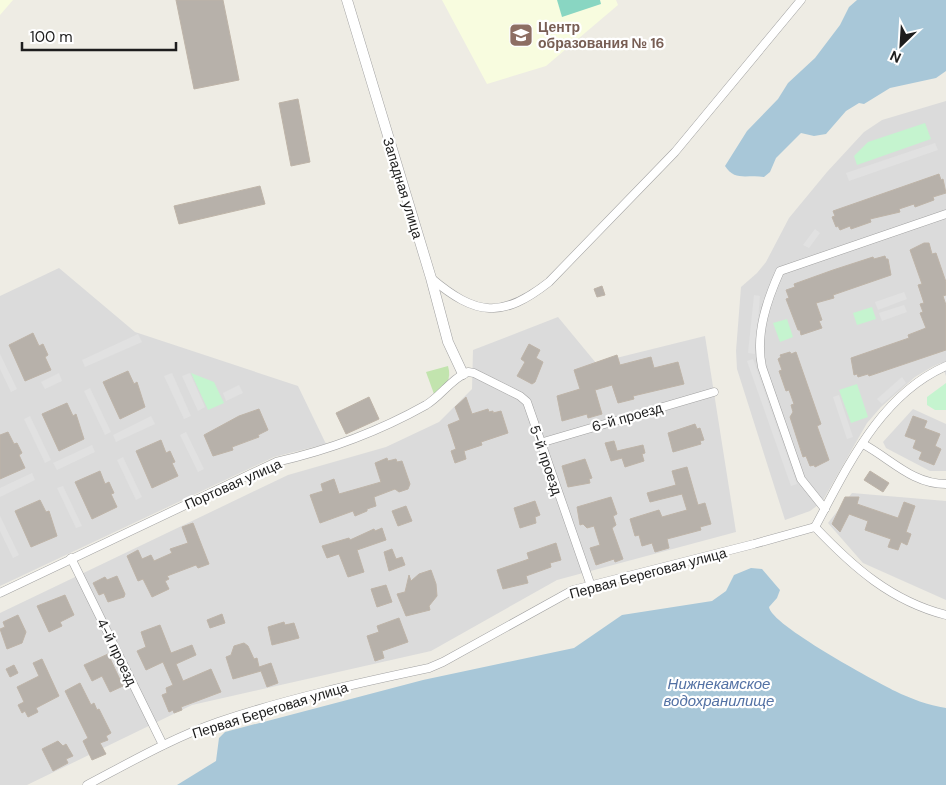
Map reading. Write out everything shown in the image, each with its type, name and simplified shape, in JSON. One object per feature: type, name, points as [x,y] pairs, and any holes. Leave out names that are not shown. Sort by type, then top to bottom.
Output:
[{"type":"street","name":"Западная улица","points":[[347,0],[431,278],[448,342],[463,374]]},
{"type":"street","points":[[431,278],[463,302],[480,308],[494,309],[508,306],[535,293],[549,282],[675,152],[801,0]]},
{"type":"street","points":[[825,509],[801,479],[762,367],[761,351],[766,304],[780,271],[946,214]]},
{"type":"street","points":[[946,366],[921,379],[900,396],[880,418],[816,526],[846,559],[870,580],[919,607],[946,615]]},
{"type":"street","name":"5-й проезд","points":[[463,374],[474,373],[520,396],[527,402],[591,586]]},
{"type":"street","name":"Портовая улица","points":[[0,592],[276,462],[314,453],[373,433],[428,404],[463,374]]},
{"type":"street","name":"6-й проезд","points":[[540,443],[714,392]]},
{"type":"street","points":[[863,444],[901,471],[919,479],[946,484]]},
{"type":"street","name":"Первая Береговая улица","points":[[87,785],[163,745],[217,723],[281,703],[429,668],[573,590],[729,551],[816,526]]},
{"type":"street","name":"4-й проезд","points":[[71,558],[163,745]]},
{"type":"shaded area","points":[[0,0],[13,0],[0,15]]},
{"type":"shaded area","name":"Центр образования № 16","points":[[442,0],[616,0],[618,5],[546,66],[487,84]]},
{"type":"shaded area","points":[[946,101],[946,376],[941,363],[932,367],[915,377],[881,407],[867,423],[822,502],[810,511],[785,520],[737,369],[736,351],[741,287],[766,262],[789,218],[827,172],[864,132],[882,120]]},
{"type":"shaded area","points":[[935,143],[938,150],[849,181],[846,173]]},
{"type":"shaded area","points":[[815,229],[820,233],[809,248],[803,245]]},
{"type":"shaded area","points":[[59,268],[135,332],[298,386],[326,444],[274,457],[0,586],[0,296]]},
{"type":"shaded area","points":[[904,292],[907,299],[878,310],[875,302]]},
{"type":"shaded area","points":[[754,295],[760,296],[755,354],[748,353]]},
{"type":"shaded area","points":[[904,305],[907,312],[882,321],[879,313]]},
{"type":"shaded area","points":[[558,317],[596,363],[705,336],[736,532],[557,580],[431,651],[192,705],[27,785],[0,785],[0,613],[288,475],[386,447],[439,422],[472,389],[473,350]]},
{"type":"shaded area","points":[[138,334],[142,342],[85,367],[82,360]]},
{"type":"shaded area","points":[[0,354],[17,389],[11,392],[0,369]]},
{"type":"shaded area","points":[[753,359],[797,484],[791,486],[747,361]]},
{"type":"shaded area","points":[[59,373],[62,381],[45,389],[41,382]]},
{"type":"shaded area","points":[[172,373],[191,416],[184,419],[164,376]]},
{"type":"shaded area","points":[[190,373],[205,407],[198,411],[182,376]]},
{"type":"shaded area","points":[[902,377],[906,383],[882,404],[877,399]]},
{"type":"shaded area","points":[[239,385],[243,393],[226,401],[223,393]]},
{"type":"shaded area","points":[[90,388],[111,432],[105,435],[84,391]]},
{"type":"shaded area","points":[[839,395],[853,437],[847,439],[833,397]]},
{"type":"shaded area","points":[[913,409],[946,424],[946,471],[930,471],[886,448],[883,442]]},
{"type":"shaded area","points":[[30,416],[51,460],[45,463],[24,419]]},
{"type":"shaded area","points":[[151,416],[155,424],[116,442],[113,435]]},
{"type":"shaded area","points":[[186,432],[204,469],[198,472],[180,435]]},
{"type":"shaded area","points":[[92,445],[95,452],[57,470],[53,463]]},
{"type":"shaded area","points":[[123,457],[142,497],[136,500],[117,460]]},
{"type":"shaded area","points":[[32,473],[35,480],[0,497],[0,488]]},
{"type":"shaded area","points":[[63,486],[82,526],[76,528],[57,488]]},
{"type":"shaded area","points":[[852,493],[946,501],[946,600],[863,563],[828,523]]},
{"type":"shaded area","points":[[0,516],[19,555],[13,558],[0,531]]},
{"type":"green space","points":[[557,0],[600,0],[601,4],[562,17]]},
{"type":"green space","points":[[925,123],[931,139],[857,165],[854,156],[868,142]]},
{"type":"green space","points":[[872,307],[876,319],[857,325],[853,313]]},
{"type":"green space","points":[[787,319],[793,337],[780,342],[773,323]]},
{"type":"green space","points":[[448,366],[449,375],[447,383],[434,394],[426,372]]},
{"type":"green space","points":[[191,373],[214,382],[224,403],[208,410]]},
{"type":"green space","points":[[946,383],[946,410],[935,410],[927,405],[927,397]]},
{"type":"green space","points":[[857,384],[868,417],[851,423],[839,390]]},
{"type":"water","points":[[857,0],[946,0],[946,71],[936,78],[890,88],[864,104],[859,103],[846,111],[826,134],[814,136],[801,133],[776,158],[770,172],[764,177],[738,176],[733,174],[725,166],[747,131],[778,99],[788,83],[815,58],[840,25],[849,7]]},
{"type":"water","name":"Нижнекамское водохранилище","points":[[751,568],[762,569],[780,590],[777,598],[769,607],[774,615],[804,639],[907,697],[946,708],[946,785],[177,785],[216,761],[219,738],[225,732],[423,680],[574,648],[622,615],[712,601],[726,591],[734,575]]},
{"type":"building","points":[[176,0],[223,0],[239,80],[194,89]]},
{"type":"building","points":[[298,99],[310,162],[291,166],[279,103]]},
{"type":"building","points":[[939,174],[941,180],[943,179],[946,193],[933,197],[934,200],[915,207],[914,204],[899,209],[900,212],[870,219],[871,222],[851,229],[850,226],[840,230],[838,226],[836,227],[832,217],[835,216],[833,211]]},
{"type":"building","points":[[260,186],[265,204],[179,224],[174,206]]},
{"type":"building","points":[[924,243],[929,243],[932,254],[936,253],[946,282],[946,295],[943,296],[946,305],[946,350],[869,376],[868,374],[858,377],[857,374],[854,375],[851,358],[909,338],[908,335],[926,328],[920,313],[923,312],[920,304],[924,303],[918,285],[922,284],[910,250]]},
{"type":"building","points":[[885,256],[888,259],[891,275],[833,295],[834,298],[816,303],[822,320],[819,321],[822,328],[801,335],[786,299],[789,298],[786,290],[795,287],[794,284],[833,270],[873,257],[874,259]]},
{"type":"building","points":[[602,286],[605,295],[597,297],[594,289]]},
{"type":"building","points":[[33,333],[39,346],[43,344],[48,355],[45,357],[51,370],[25,381],[9,345]]},
{"type":"building","points":[[529,344],[540,350],[536,358],[543,362],[535,382],[532,384],[517,376],[525,362],[521,359]]},
{"type":"building","points":[[790,352],[791,354],[796,352],[821,424],[817,426],[829,460],[815,467],[814,465],[810,466],[806,456],[803,457],[790,417],[793,412],[791,405],[794,404],[789,390],[786,391],[779,371],[782,370],[778,359],[781,357],[780,355]]},
{"type":"building","points":[[617,355],[620,365],[651,357],[654,368],[678,362],[684,384],[633,396],[634,399],[618,403],[612,385],[595,390],[602,414],[588,418],[587,414],[562,421],[557,396],[580,389],[574,370]]},
{"type":"building","points":[[128,371],[134,384],[137,382],[145,407],[120,419],[103,382]]},
{"type":"building","points":[[369,397],[379,419],[346,434],[336,413]]},
{"type":"building","points":[[466,397],[472,414],[488,409],[489,412],[493,411],[493,413],[501,411],[508,433],[481,442],[482,445],[464,451],[466,459],[455,463],[451,451],[456,449],[448,425],[460,420],[455,407]]},
{"type":"building","points":[[67,403],[73,416],[76,414],[84,439],[59,451],[42,414]]},
{"type":"building","points":[[259,409],[268,430],[258,435],[259,437],[232,447],[233,450],[213,456],[204,435],[239,416]]},
{"type":"building","points":[[913,416],[927,421],[924,428],[940,434],[935,446],[941,449],[934,465],[919,459],[922,452],[913,448],[916,440],[905,436]]},
{"type":"building","points":[[695,424],[697,429],[700,428],[704,440],[700,441],[701,444],[673,452],[668,433]]},
{"type":"building","points":[[8,432],[14,444],[17,443],[22,453],[19,455],[25,468],[0,479],[0,435]]},
{"type":"building","points":[[161,440],[166,453],[170,451],[175,462],[172,463],[178,476],[152,488],[136,451]]},
{"type":"building","points":[[614,441],[617,451],[643,445],[645,453],[642,454],[644,461],[625,467],[622,458],[611,461],[605,443]]},
{"type":"building","points":[[387,458],[388,461],[396,459],[397,462],[402,461],[410,484],[408,489],[399,492],[395,489],[374,497],[376,506],[355,516],[353,511],[320,523],[310,495],[323,491],[321,484],[334,479],[339,494],[381,482],[375,463]]},
{"type":"building","points":[[585,459],[592,478],[589,479],[590,483],[568,487],[562,466]]},
{"type":"building","points":[[687,467],[698,505],[705,503],[711,524],[700,527],[701,530],[667,539],[669,548],[655,552],[652,543],[642,546],[639,535],[635,536],[630,519],[659,510],[662,517],[687,510],[682,494],[650,502],[647,493],[676,485],[672,471]]},
{"type":"building","points":[[100,471],[105,484],[109,482],[114,493],[111,494],[117,507],[92,519],[75,482]]},
{"type":"building","points":[[870,471],[889,483],[883,492],[864,480]]},
{"type":"building","points":[[611,497],[617,514],[613,516],[616,525],[612,528],[623,559],[615,562],[614,559],[596,565],[590,548],[600,545],[594,526],[587,528],[583,524],[580,525],[577,507]]},
{"type":"building","points":[[845,497],[859,497],[857,504],[898,518],[904,502],[915,506],[906,532],[911,534],[907,545],[901,542],[898,550],[888,547],[891,539],[865,530],[868,521],[849,514],[840,532],[832,524]]},
{"type":"building","points":[[40,500],[46,512],[49,511],[57,536],[31,547],[15,511]]},
{"type":"building","points":[[535,501],[540,515],[535,517],[536,523],[520,528],[514,508]]},
{"type":"building","points":[[406,506],[412,521],[398,526],[392,511]]},
{"type":"building","points":[[193,523],[209,564],[198,568],[196,565],[167,576],[169,579],[165,581],[169,589],[152,597],[143,579],[138,581],[127,556],[138,550],[142,559],[151,555],[154,561],[172,553],[170,549],[188,543],[182,527]]},
{"type":"building","points":[[382,528],[386,540],[357,550],[364,572],[348,577],[339,554],[327,558],[322,546],[349,538],[350,540],[374,529],[375,531]]},
{"type":"building","points":[[556,543],[561,560],[550,563],[551,567],[526,576],[528,583],[503,589],[497,570],[529,559],[527,553]]},
{"type":"building","points":[[392,549],[396,559],[402,557],[405,565],[389,571],[384,552]]},
{"type":"building","points":[[431,570],[436,584],[437,596],[429,606],[430,610],[406,616],[397,594],[405,592],[409,575],[411,581],[419,574]]},
{"type":"building","points":[[117,576],[125,594],[124,597],[108,602],[104,593],[99,595],[93,583],[105,577],[107,580]]},
{"type":"building","points":[[386,585],[392,602],[377,607],[371,589]]},
{"type":"building","points":[[65,595],[74,615],[60,622],[62,626],[49,632],[37,606]]},
{"type":"building","points":[[222,614],[225,623],[210,628],[207,620]]},
{"type":"building","points":[[18,615],[26,632],[22,643],[7,649],[0,629],[5,627],[3,622]]},
{"type":"building","points":[[399,618],[408,642],[382,651],[384,658],[375,661],[367,636],[379,632],[377,626]]},
{"type":"building","points":[[284,622],[285,625],[294,623],[299,638],[272,645],[268,627]]},
{"type":"building","points":[[160,625],[171,653],[192,645],[196,655],[176,664],[183,681],[211,669],[221,692],[181,707],[182,710],[174,713],[173,710],[169,712],[162,695],[167,693],[166,688],[173,685],[163,662],[146,670],[137,651],[146,647],[141,632]]},
{"type":"building","points":[[244,643],[248,646],[254,659],[257,658],[259,667],[271,663],[278,683],[267,687],[261,671],[233,679],[226,657],[231,655],[234,646]]},
{"type":"building","points":[[108,654],[123,686],[110,692],[102,676],[92,681],[84,665]]},
{"type":"building","points":[[42,659],[59,696],[36,708],[38,712],[28,717],[25,711],[22,713],[18,705],[24,702],[17,687],[39,676],[33,663]]},
{"type":"building","points":[[14,665],[18,673],[10,677],[6,669]]},
{"type":"building","points":[[80,683],[91,705],[94,703],[97,710],[99,709],[111,733],[106,736],[108,740],[100,743],[106,754],[92,760],[83,741],[88,738],[65,691]]},
{"type":"building","points":[[58,741],[63,746],[66,744],[73,756],[66,759],[68,763],[53,771],[42,749]]},
{"type":"place","name":"Центр образования № 16","points":[[521,35]]}]
